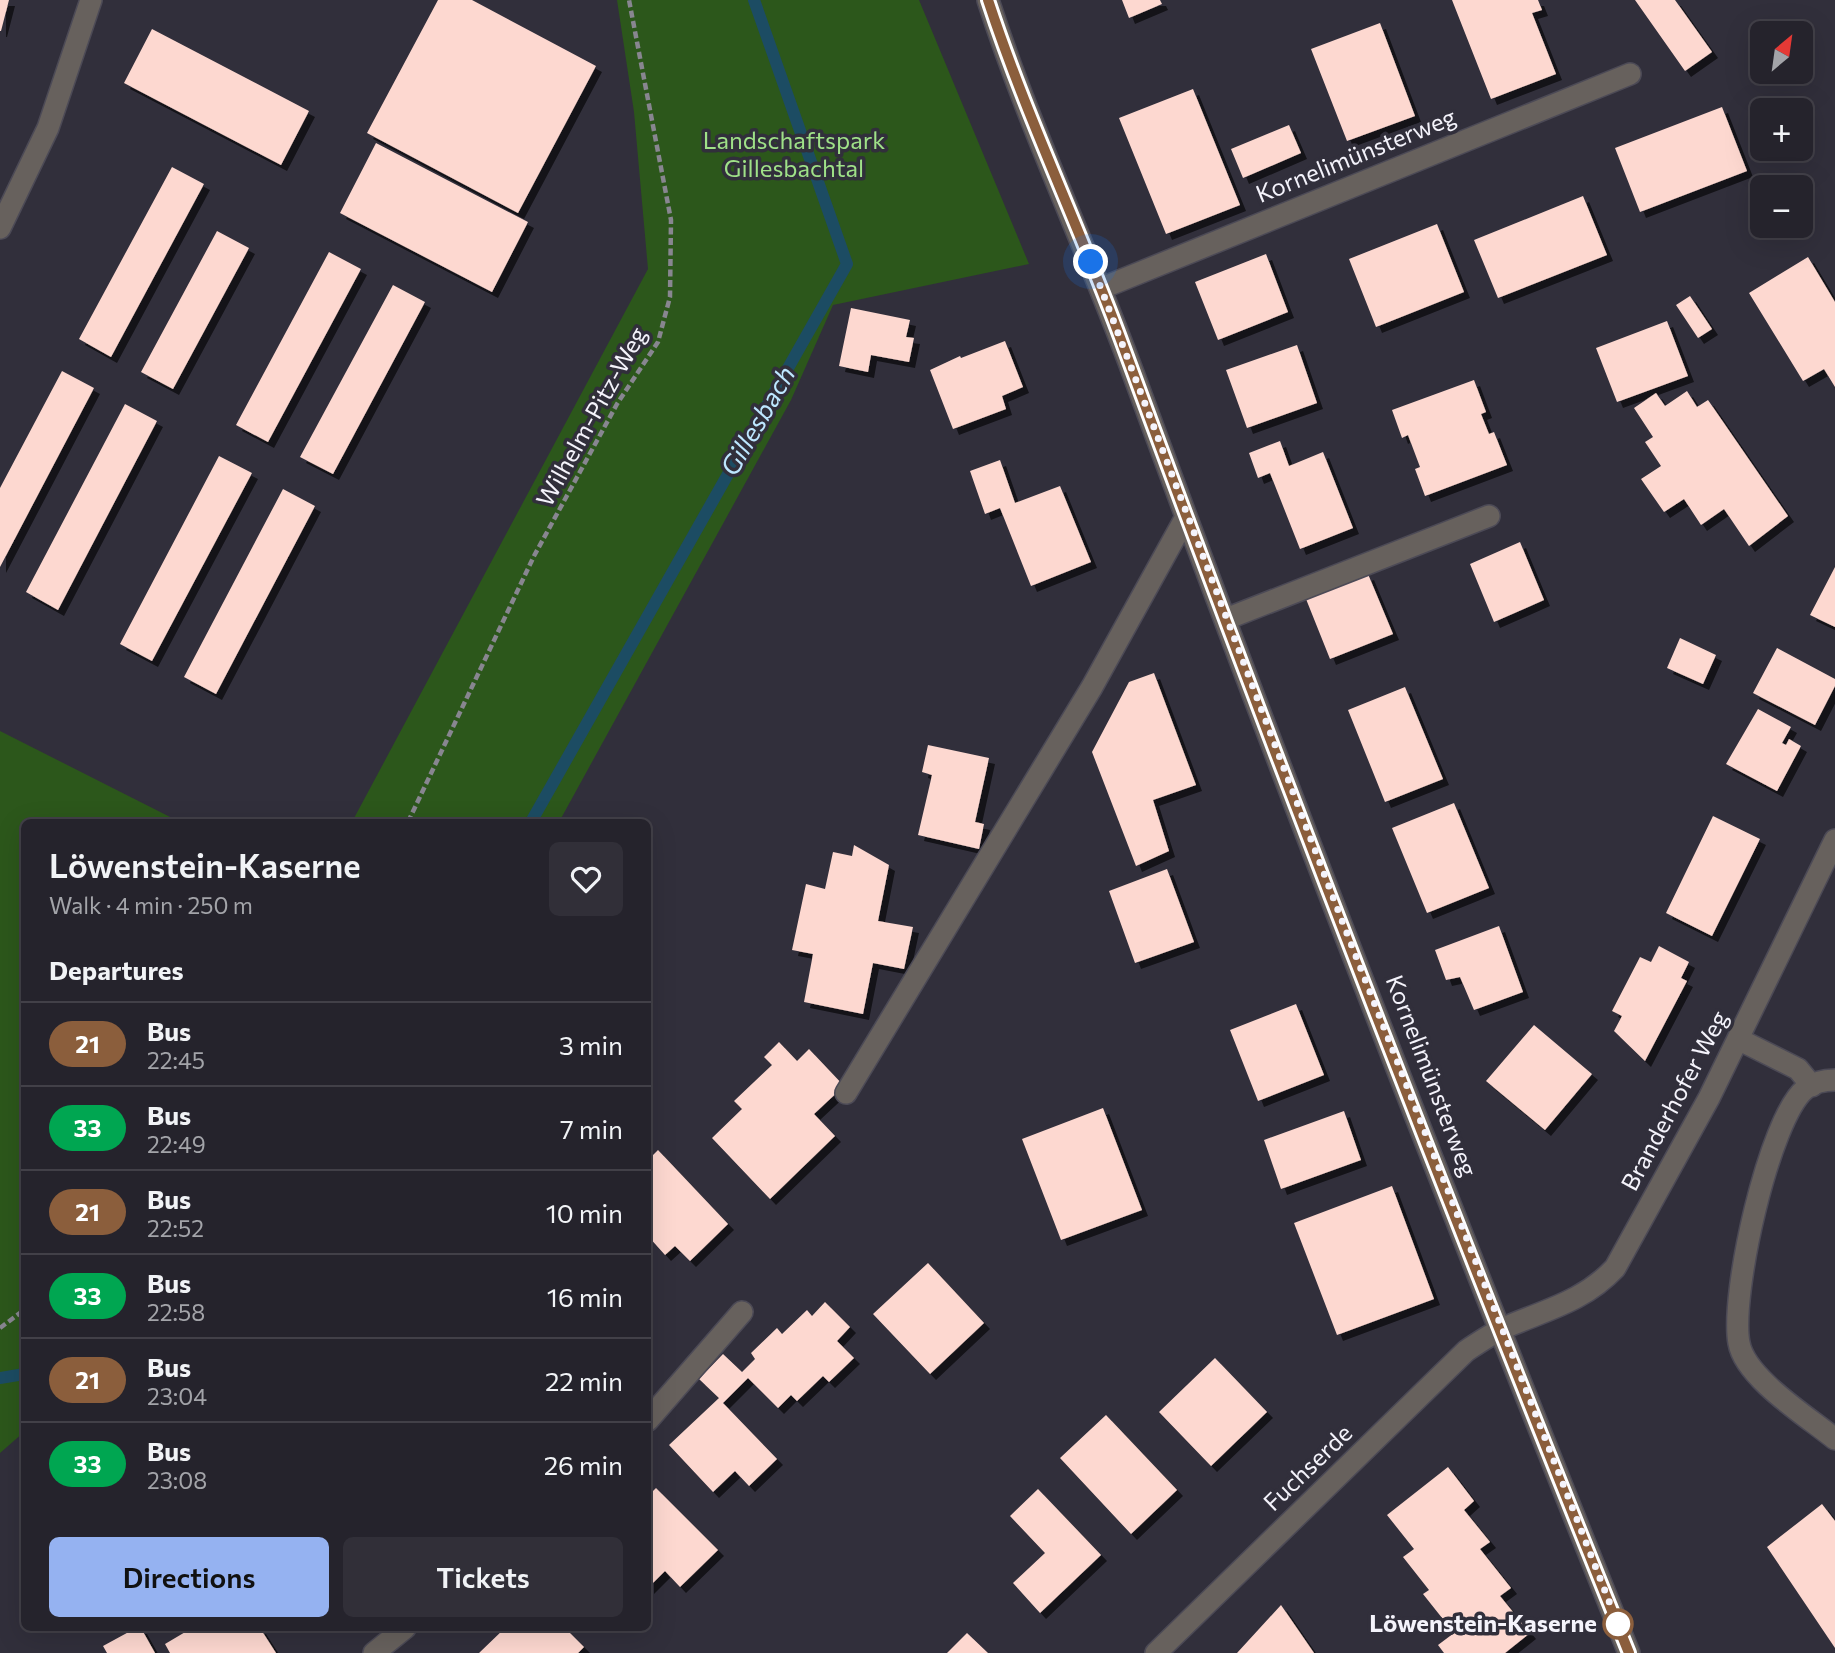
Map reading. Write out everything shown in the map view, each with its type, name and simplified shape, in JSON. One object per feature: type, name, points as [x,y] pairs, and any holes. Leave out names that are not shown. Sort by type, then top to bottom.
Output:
[{"type":"street","points":[[0,228],[48,128],[91,0]]},
{"type":"street","name":"Kornelimünsterweg","points":[[988,0],[1004,50],[1102,288],[1186,517],[1629,1653]]},
{"type":"street","name":"Kornelimünsterweg","points":[[1102,288],[1630,74]]},
{"type":"street","points":[[1226,619],[1489,516]]},
{"type":"street","points":[[846,1093],[1092,687],[1186,517]]},
{"type":"street","name":"Branderhofer Weg","points":[[1502,1329],[1564,1306],[1597,1287],[1615,1268],[1709,1098],[1835,840]]},
{"type":"street","points":[[1738,1039],[1798,1069],[1812,1086]]},
{"type":"street","points":[[1835,1080],[1824,1080],[1804,1090],[1788,1116],[1764,1177],[1743,1254],[1739,1344],[1752,1369],[1835,1439]]},
{"type":"street","points":[[651,1417],[742,1312]]},
{"type":"street","name":"Fuchserde","points":[[1156,1653],[1466,1351],[1502,1329]]},
{"type":"street","points":[[374,1653],[401,1631]]},
{"type":"path","name":"Wilhelm-Pitz-Weg","points":[[409,819],[534,556],[617,404],[658,342],[670,297],[671,220],[629,0]]},
{"type":"path","points":[[0,1328],[21,1312]]},
{"type":"green space","name":"Landschaftspark Gillesbachtal","points":[[617,0],[919,0],[1029,264],[833,305],[791,400],[561,819],[354,819],[648,269],[634,112]]},
{"type":"green space","points":[[0,731],[174,819],[21,819],[21,1435],[0,1453]]},
{"type":"building","points":[[0,0],[9,0],[1,31],[0,31]]},
{"type":"building","points":[[438,0],[472,0],[596,66],[518,213],[367,133]]},
{"type":"building","points":[[1122,0],[1160,0],[1162,4],[1129,18]]},
{"type":"building","points":[[1452,0],[1538,0],[1542,10],[1532,13],[1556,74],[1491,99]]},
{"type":"building","points":[[1635,0],[1675,0],[1712,52],[1685,71]]},
{"type":"building","points":[[1380,23],[1415,116],[1347,141],[1311,49]]},
{"type":"building","points":[[152,29],[309,111],[281,165],[124,83]]},
{"type":"building","points":[[1193,89],[1240,205],[1166,234],[1119,118]]},
{"type":"building","points":[[1722,107],[1747,171],[1640,212],[1615,148]]},
{"type":"building","points":[[1289,125],[1301,153],[1243,178],[1231,149]]},
{"type":"building","points":[[376,143],[528,222],[492,292],[340,213]]},
{"type":"building","points":[[172,167],[204,184],[111,357],[79,339]]},
{"type":"building","points":[[1583,196],[1607,255],[1498,298],[1474,240]]},
{"type":"building","points":[[1437,224],[1464,292],[1376,327],[1349,259]]},
{"type":"building","points":[[217,231],[249,248],[173,389],[141,372]]},
{"type":"building","points":[[329,252],[361,269],[268,442],[236,425]]},
{"type":"building","points":[[1266,254],[1288,312],[1218,340],[1195,282]]},
{"type":"building","points":[[1808,257],[1835,302],[1835,387],[1824,369],[1803,381],[1749,293]]},
{"type":"building","points":[[393,285],[425,302],[333,474],[300,457]]},
{"type":"building","points":[[1690,296],[1712,329],[1698,338],[1676,305]]},
{"type":"building","points":[[851,308],[910,320],[906,337],[914,338],[909,362],[871,355],[868,372],[839,366]]},
{"type":"building","points":[[1667,321],[1688,376],[1617,402],[1596,348]]},
{"type":"building","points":[[1005,341],[1023,387],[1002,396],[1006,409],[953,429],[930,370],[960,356],[961,358]]},
{"type":"building","points":[[1297,345],[1317,403],[1247,428],[1226,370]]},
{"type":"building","points":[[62,371],[94,388],[0,567],[0,488]]},
{"type":"building","points":[[1474,380],[1486,412],[1481,414],[1489,434],[1494,432],[1507,465],[1425,496],[1415,469],[1420,467],[1408,435],[1402,438],[1392,410]]},
{"type":"building","points":[[1687,391],[1697,407],[1708,400],[1788,516],[1749,546],[1724,509],[1701,525],[1684,499],[1664,512],[1641,479],[1661,466],[1645,442],[1653,437],[1634,408],[1656,393],[1665,406]]},
{"type":"building","points":[[125,404],[157,421],[58,610],[26,592]]},
{"type":"building","points":[[1280,441],[1289,466],[1323,452],[1353,528],[1300,549],[1270,473],[1258,478],[1249,453]]},
{"type":"building","points":[[219,456],[252,473],[152,661],[120,644]]},
{"type":"building","points":[[1000,460],[1015,503],[1060,486],[1091,562],[1031,586],[1000,508],[985,514],[970,471]]},
{"type":"building","points":[[283,489],[315,506],[216,694],[184,677]]},
{"type":"building","points":[[1520,542],[1544,600],[1494,622],[1470,564]]},
{"type":"building","points":[[1835,567],[1835,627],[1810,615]]},
{"type":"building","points":[[1368,574],[1393,634],[1330,659],[1306,599]]},
{"type":"building","points":[[1680,638],[1716,655],[1703,684],[1667,668]]},
{"type":"building","points":[[1777,648],[1835,679],[1835,686],[1815,725],[1753,693]]},
{"type":"building","points":[[1154,673],[1196,785],[1153,800],[1169,851],[1136,866],[1092,752],[1129,682]]},
{"type":"building","points":[[1405,687],[1443,779],[1385,802],[1348,710]]},
{"type":"building","points":[[1758,709],[1791,727],[1782,743],[1786,745],[1789,739],[1801,746],[1777,791],[1726,764]]},
{"type":"building","points":[[928,745],[989,758],[975,822],[984,824],[979,849],[918,835],[932,775],[922,772]]},
{"type":"building","points":[[1454,803],[1489,888],[1427,913],[1392,828]]},
{"type":"building","points":[[1713,816],[1760,839],[1712,936],[1666,913]]},
{"type":"building","points":[[854,845],[889,865],[878,921],[913,927],[904,969],[873,963],[863,1014],[804,1002],[813,954],[792,950],[806,884],[825,889],[833,852],[852,856]]},
{"type":"building","points":[[1167,869],[1194,942],[1135,963],[1109,891]]},
{"type":"building","points":[[1499,926],[1523,992],[1474,1010],[1460,977],[1446,980],[1435,950]]},
{"type":"building","points":[[1659,946],[1689,962],[1681,978],[1687,981],[1645,1061],[1614,1031],[1622,1016],[1612,1011],[1640,957],[1651,962]]},
{"type":"building","points":[[1296,1004],[1324,1075],[1258,1101],[1230,1030]]},
{"type":"building","points":[[1534,1025],[1592,1074],[1545,1130],[1486,1081]]},
{"type":"building","points":[[779,1042],[797,1061],[809,1049],[844,1086],[814,1114],[835,1136],[770,1199],[712,1138],[742,1109],[734,1101],[772,1065],[764,1057]]},
{"type":"building","points":[[1103,1108],[1142,1210],[1061,1240],[1022,1139]]},
{"type":"building","points":[[1344,1111],[1361,1160],[1281,1189],[1264,1140]]},
{"type":"building","points":[[658,1150],[728,1224],[690,1261],[675,1246],[665,1255],[651,1239],[651,1157]]},
{"type":"building","points":[[1392,1186],[1434,1299],[1337,1335],[1294,1223]]},
{"type":"building","points":[[928,1263],[984,1323],[930,1374],[873,1314]]},
{"type":"building","points":[[825,1302],[850,1327],[837,1341],[854,1358],[829,1382],[823,1376],[797,1401],[791,1395],[778,1408],[748,1378],[723,1403],[777,1459],[749,1486],[735,1471],[713,1492],[669,1445],[719,1398],[699,1379],[723,1354],[742,1372],[755,1359],[751,1353],[777,1328],[782,1334],[807,1310],[812,1316]]},
{"type":"building","points":[[1215,1358],[1267,1412],[1211,1466],[1159,1412]]},
{"type":"building","points":[[1106,1415],[1177,1490],[1131,1534],[1060,1458]]},
{"type":"building","points":[[1448,1467],[1474,1501],[1464,1510],[1490,1542],[1480,1549],[1511,1588],[1500,1596],[1530,1633],[1505,1653],[1444,1653],[1438,1645],[1454,1633],[1423,1594],[1429,1590],[1403,1557],[1414,1549],[1387,1515]]},
{"type":"building","points":[[656,1488],[718,1550],[680,1587],[665,1571],[651,1585],[651,1493]]},
{"type":"building","points":[[1038,1489],[1101,1555],[1040,1613],[1013,1583],[1045,1553],[1010,1516]]},
{"type":"building","points":[[1822,1504],[1835,1521],[1835,1648],[1767,1547]]},
{"type":"building","points":[[1281,1605],[1314,1653],[1237,1653]]},
{"type":"building","points":[[130,1631],[143,1631],[155,1653],[107,1653],[103,1646]]},
{"type":"building","points":[[187,1631],[262,1631],[276,1653],[170,1653],[165,1644]]},
{"type":"building","points":[[502,1631],[568,1631],[584,1647],[578,1653],[479,1653]]},
{"type":"building","points":[[967,1633],[988,1653],[947,1653]]},
{"type":"waterway","name":"Gillesbach","points":[[533,819],[847,264],[754,0]]},
{"type":"waterway","name":"Gillesbach","points":[[0,1378],[21,1374]]},
{"type":"bus line","name":"21","points":[[988,0],[1004,50],[1102,288],[1186,517],[1350,943],[1629,1653]]},
{"type":"place","name":"Löwenstein-Kaserne","points":[[1618,1624]]},
{"type":"route","points":[[1091,262],[1341,918],[1618,1624]]}]
